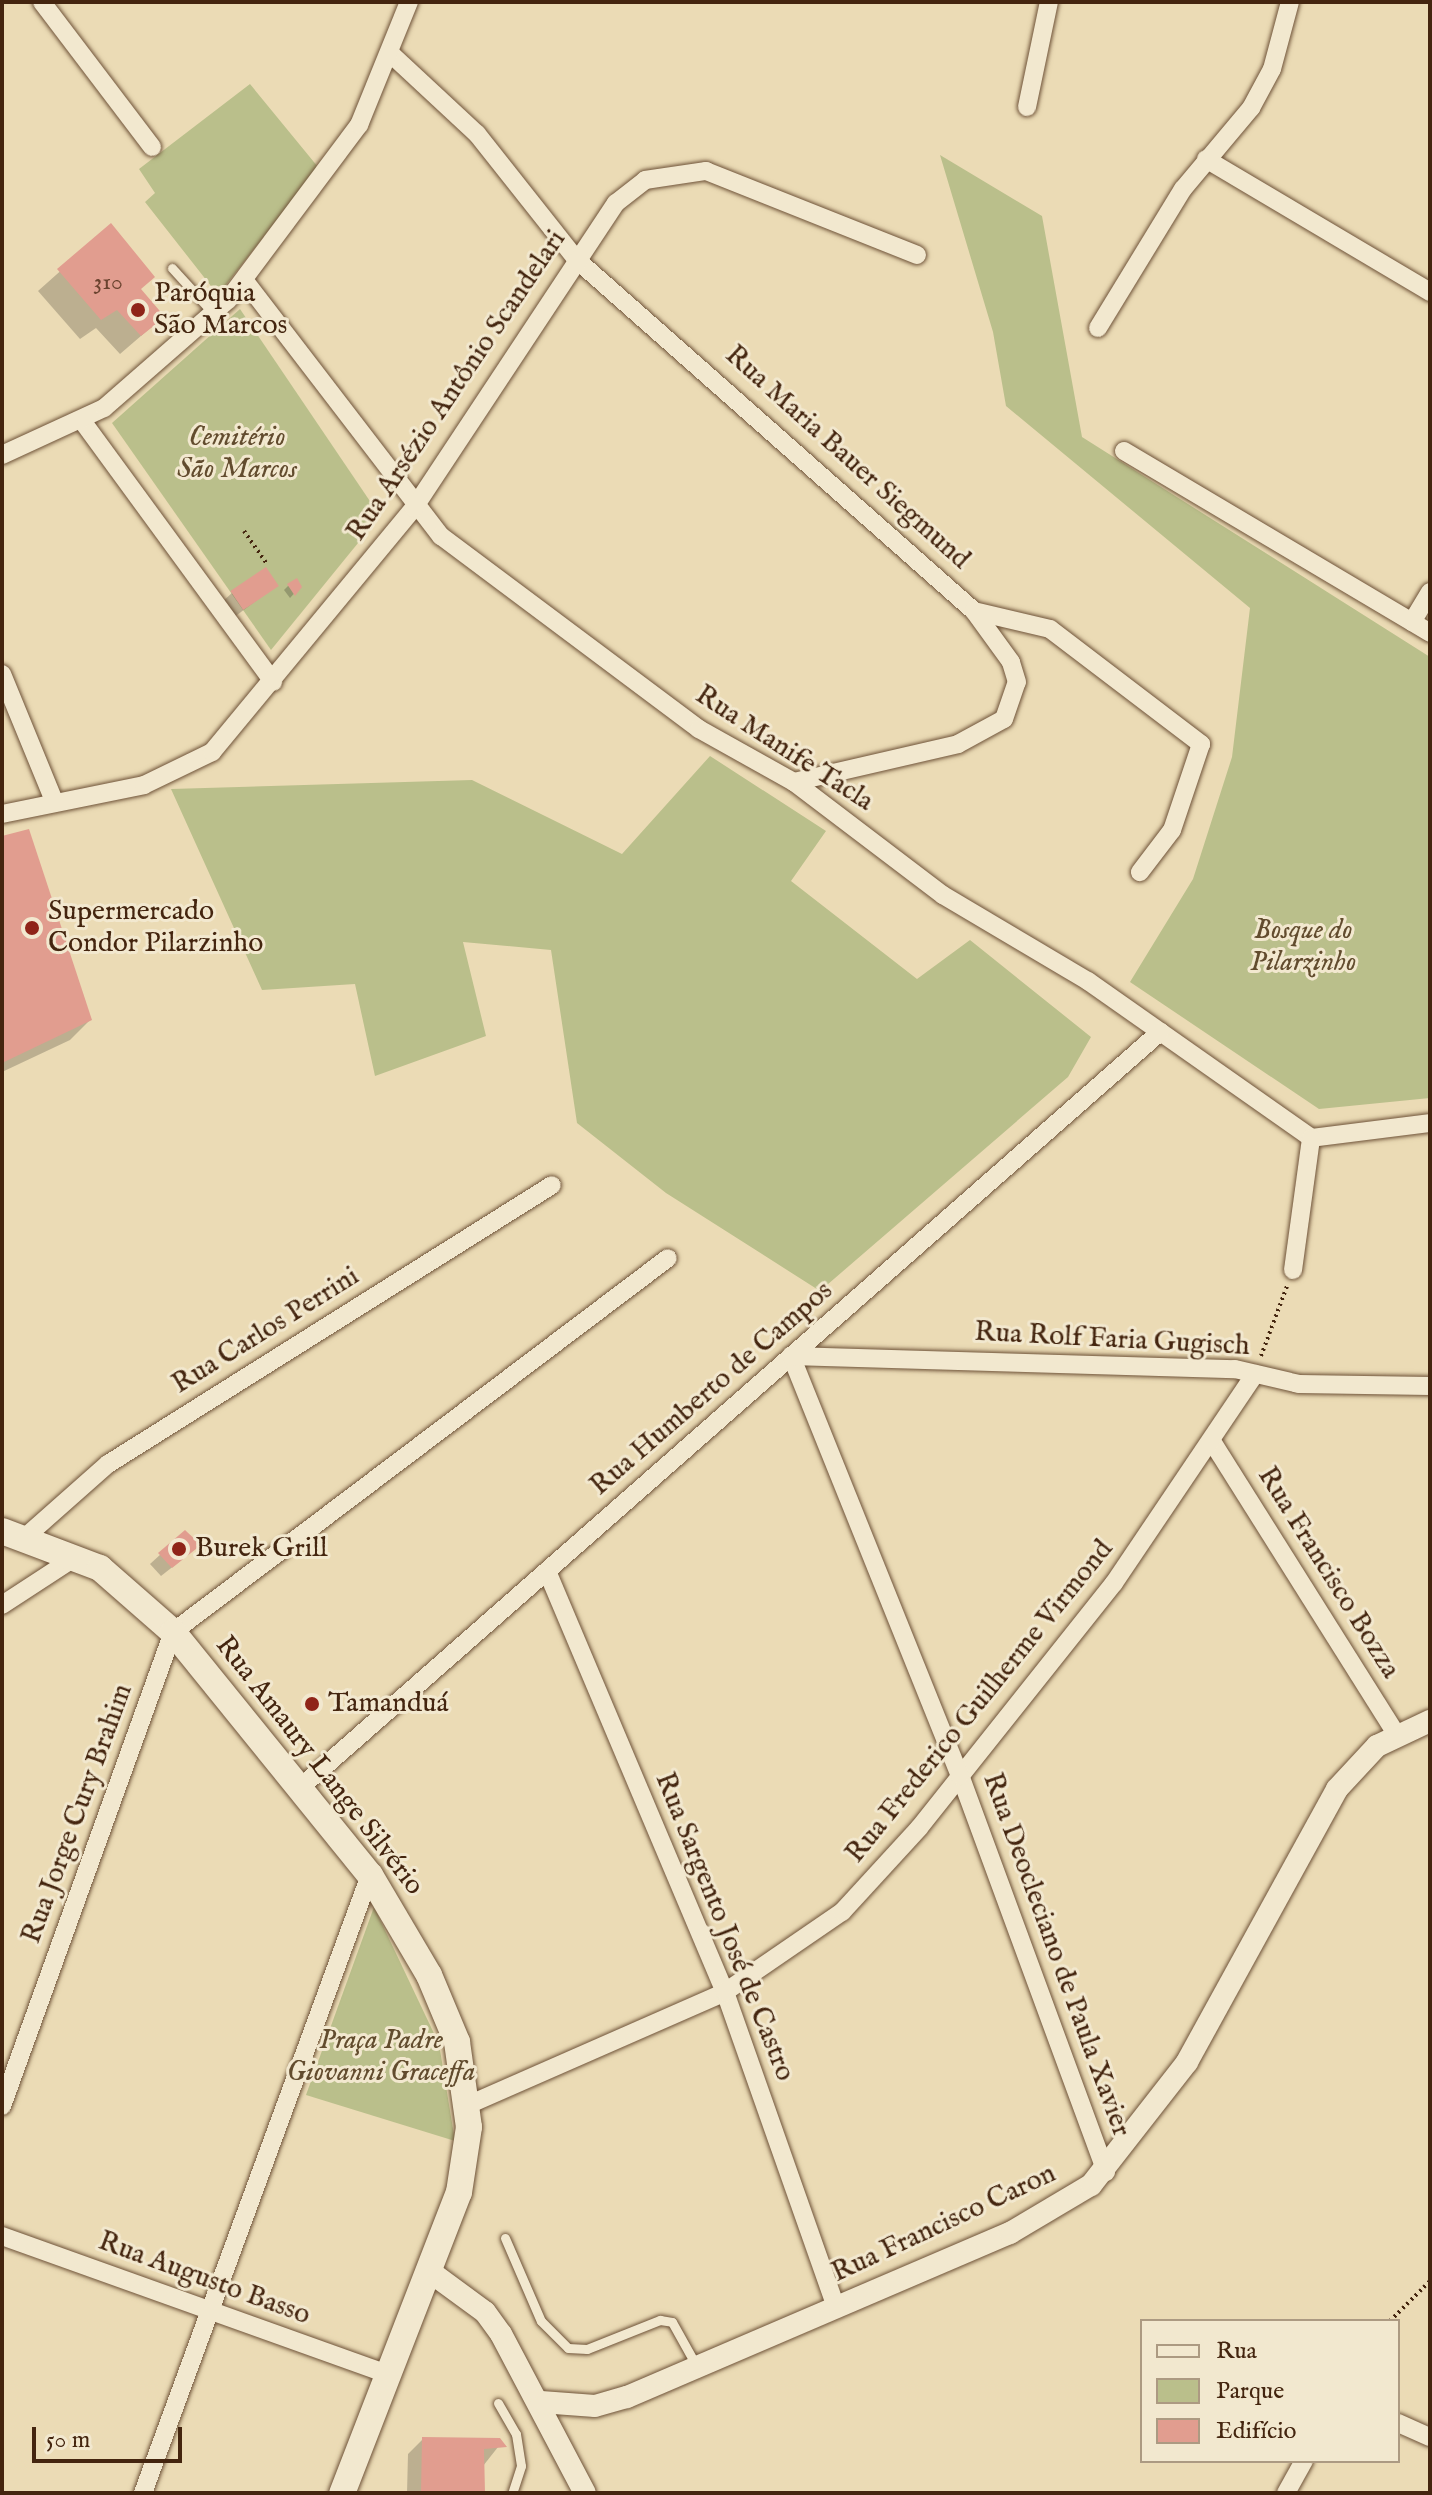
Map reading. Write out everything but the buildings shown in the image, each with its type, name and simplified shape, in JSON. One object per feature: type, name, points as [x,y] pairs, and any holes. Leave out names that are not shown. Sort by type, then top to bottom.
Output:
[{"type":"main road","name":"Rua Amaury Lange Silvério","points":[[12,1536],[74,1558],[122,1582],[173,1632],[370,1875],[442,2002],[468,2105],[464,2170],[429,2271],[342,2493]]},
{"type":"street","points":[[42,2],[152,147]]},
{"type":"street","points":[[2,455],[83,422],[214,314],[245,281],[359,125],[392,55],[409,2]]},
{"type":"street","points":[[1027,107],[1049,2]]},
{"type":"street","points":[[1098,328],[1206,159],[1266,82],[1290,2]]},
{"type":"street","name":"Rua Maria Bauer Siegmund","points":[[392,55],[477,134],[577,260],[974,611],[1050,629],[1201,744],[1178,819],[1140,872]]},
{"type":"street","points":[[1206,159],[1430,292]]},
{"type":"street","name":"Rua Arsézio Antônio Scandelari","points":[[2,814],[191,767],[273,682],[414,508],[577,260],[628,192],[686,170],[724,177],[917,255]]},
{"type":"street","name":"Rua Manife Tacla","points":[[245,281],[414,508],[475,565],[699,729],[794,782],[943,895],[1052,957],[1311,1138]]},
{"type":"street","points":[[83,422],[273,682]]},
{"type":"street","points":[[1124,451],[1430,633]]},
{"type":"street","points":[[1412,622],[1430,592]]},
{"type":"street","points":[[794,782],[958,744],[1004,719],[1017,682],[1003,648],[974,611]]},
{"type":"street","points":[[2,674],[55,803]]},
{"type":"street","name":"Rua Humberto de Campos","points":[[301,1787],[1160,1032]]},
{"type":"street","points":[[1293,1270],[1311,1138],[1430,1123]]},
{"type":"street","name":"Rua Carlos Perrini","points":[[12,1536],[108,1464],[552,1185]]},
{"type":"street","points":[[173,1632],[668,1258]]},
{"type":"street","name":"Rua Rolf Faria Gugisch","points":[[791,1356],[1255,1374],[1299,1384],[1430,1386]]},
{"type":"street","name":"Rua Deocleciano de Paula Xavier","points":[[791,1356],[960,1776],[1106,2172]]},
{"type":"street","name":"Rua Frederico Guilherme Virmond","points":[[468,2105],[725,1992],[842,1912],[960,1776],[1114,1583],[1213,1443],[1255,1374]]},
{"type":"street","name":"Rua Francisco Bozza","points":[[1213,1443],[1396,1734]]},
{"type":"street","points":[[2,1605],[74,1558]]},
{"type":"street","name":"Rua Sargento José de Castro","points":[[547,1571],[725,1992],[836,2308]]},
{"type":"street","name":"Rua Jorge Cury Brahim","points":[[2,2106],[173,1632]]},
{"type":"street","name":"Rua Francisco Caron","points":[[541,2402],[611,2403],[1022,2227],[1106,2172],[1187,2062],[1337,1789],[1396,1734],[1430,1721]]},
{"type":"street","points":[[143,2493],[370,1875]]},
{"type":"street","name":"Rua Augusto Basso","points":[[2,2236],[388,2374]]},
{"type":"street","points":[[429,2271],[485,2312],[541,2402],[585,2493]]},
{"type":"street","points":[[1400,2424],[1430,2437]]},
{"type":"street","points":[[1286,2493],[1303,2463]]},
{"type":"lane","points":[[172,268],[214,314]]},
{"type":"lane","points":[[505,2238],[541,2321],[568,2348],[587,2349],[660,2320],[672,2322],[697,2367]]},
{"type":"lane","points":[[498,2403],[516,2434],[521,2466],[512,2493]]},
{"type":"path","points":[[244,531],[267,564]]},
{"type":"path","points":[[1255,1374],[1293,1270]]},
{"type":"path","points":[[1392,2319],[1430,2281]]},
{"type":"green space","points":[[250,84],[318,167],[218,295],[145,202],[155,193],[139,169]]},
{"type":"green space","name":"Bosque do Pilarzinho","points":[[940,155],[1042,216],[1082,437],[1430,657],[1430,1098],[1319,1109],[1130,982],[1193,879],[1232,757],[1250,608],[1006,406],[993,332]]},
{"type":"green space","name":"Cemitério São Marcos","points":[[240,309],[380,516],[271,650],[112,423]]},
{"type":"green space","points":[[710,756],[826,831],[791,881],[917,979],[970,940],[1091,1037],[1068,1077],[820,1291],[666,1193],[577,1123],[551,950],[463,942],[486,1036],[375,1076],[355,984],[262,990],[171,789],[472,780],[622,854]]},
{"type":"green space","name":"Praça Padre Giovanni Graceffa","points":[[374,1907],[439,2044],[455,2141],[306,2095]]},
{"type":"place","name":"Paróquia São Marcos","points":[[138,310]]},
{"type":"place","name":"Supermercado Condor Pilarzinho","points":[[32,928]]},
{"type":"place","name":"Burek Grill","points":[[179,1549]]},
{"type":"place","name":"Tamanduá","points":[[312,1704]]}]
